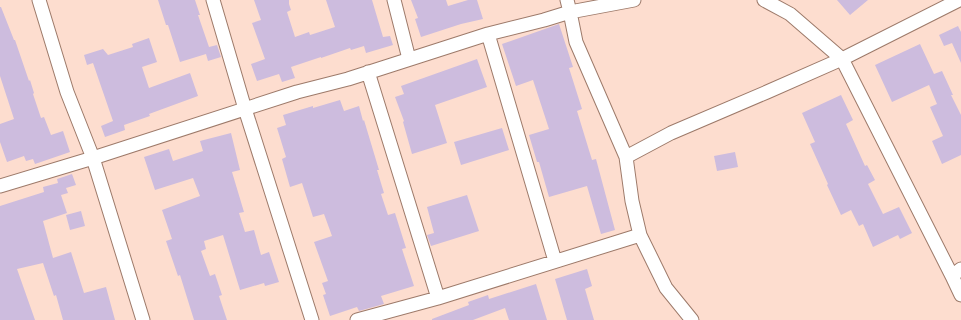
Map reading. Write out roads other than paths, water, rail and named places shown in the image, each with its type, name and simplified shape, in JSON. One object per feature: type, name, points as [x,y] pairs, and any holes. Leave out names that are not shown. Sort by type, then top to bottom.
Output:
[{"type":"street","points":[[39,0],[67,92],[93,158],[143,320]]},
{"type":"street","points":[[213,0],[245,109],[312,320]]},
{"type":"street","points":[[394,0],[409,59]]},
{"type":"street","points":[[0,186],[93,158],[297,92],[348,79],[488,34],[544,20],[569,6],[634,0]]},
{"type":"street","points":[[764,0],[790,14],[842,58],[956,272],[961,296]]},
{"type":"street","points":[[626,157],[671,133],[842,58],[959,0]]},
{"type":"street","points":[[569,6],[576,42],[626,157],[632,201],[640,235],[666,288],[692,320]]},
{"type":"street","points":[[488,34],[555,261]]},
{"type":"street","points":[[368,72],[438,298]]},
{"type":"street","points":[[357,320],[438,298],[640,235]]}]
